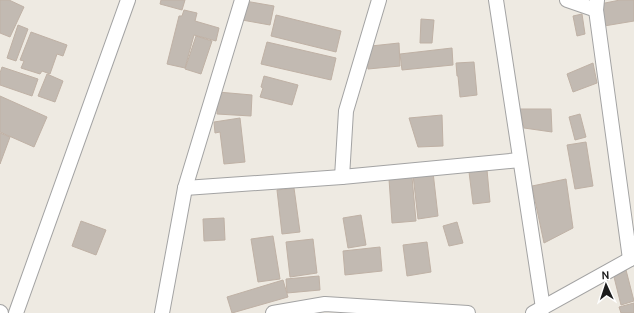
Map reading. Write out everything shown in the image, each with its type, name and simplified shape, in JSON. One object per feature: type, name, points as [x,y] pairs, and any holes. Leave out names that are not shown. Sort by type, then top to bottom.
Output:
[{"type":"street","points":[[16,313],[128,0]]},
{"type":"street","points":[[162,313],[185,188],[242,0]]},
{"type":"street","points":[[342,177],[346,111],[379,0]]},
{"type":"street","points":[[496,0],[520,160],[538,311],[632,258],[596,5],[567,0]]},
{"type":"street","points":[[185,188],[342,177],[520,160]]},
{"type":"street","points":[[273,313],[325,304],[468,313]]},
{"type":"building","points":[[0,0],[9,0],[24,7],[10,37],[0,33]]},
{"type":"building","points":[[161,0],[185,0],[182,10],[160,4]]},
{"type":"building","points":[[620,0],[634,0],[634,21],[604,26],[600,4]]},
{"type":"building","points":[[245,1],[274,6],[270,25],[242,20]]},
{"type":"building","points":[[184,10],[197,13],[195,21],[219,28],[216,41],[194,35],[185,68],[167,64],[179,16],[182,16]]},
{"type":"building","points":[[582,14],[585,34],[577,36],[573,16]]},
{"type":"building","points":[[276,15],[341,31],[336,52],[271,36]]},
{"type":"building","points":[[421,19],[434,20],[432,43],[420,43]]},
{"type":"building","points":[[18,25],[28,29],[16,61],[7,58]]},
{"type":"building","points":[[31,32],[67,45],[63,56],[57,54],[50,74],[42,71],[40,74],[21,68],[24,61],[20,60]]},
{"type":"building","points":[[196,36],[212,41],[201,74],[185,69]]},
{"type":"building","points":[[267,42],[336,58],[331,80],[261,64]]},
{"type":"building","points":[[399,43],[400,66],[368,69],[366,48],[371,46]]},
{"type":"building","points":[[452,48],[453,65],[402,70],[400,54]]},
{"type":"building","points":[[474,62],[477,95],[460,97],[456,63]]},
{"type":"building","points":[[593,63],[597,83],[573,92],[567,74]]},
{"type":"building","points":[[2,67],[38,79],[32,96],[0,85],[0,73]]},
{"type":"building","points":[[47,74],[63,81],[55,102],[38,96]]},
{"type":"building","points":[[264,76],[298,85],[292,105],[260,97],[263,88],[261,87]]},
{"type":"building","points":[[218,92],[252,95],[251,116],[217,114]]},
{"type":"building","points":[[0,96],[47,117],[34,147],[0,132]]},
{"type":"building","points":[[520,109],[551,109],[552,132],[524,128]]},
{"type":"building","points":[[580,114],[586,137],[575,140],[569,117]]},
{"type":"building","points":[[442,115],[443,146],[418,147],[409,118]]},
{"type":"building","points":[[240,118],[245,162],[224,164],[220,132],[215,133],[214,122]]},
{"type":"building","points":[[0,133],[10,137],[0,164]]},
{"type":"building","points":[[586,142],[593,186],[575,189],[567,145]]},
{"type":"building","points":[[487,170],[490,202],[473,204],[469,172]]},
{"type":"building","points":[[433,172],[438,216],[418,219],[413,175]]},
{"type":"building","points":[[412,177],[416,221],[392,223],[389,179]]},
{"type":"building","points":[[566,179],[573,228],[544,243],[532,186]]},
{"type":"building","points":[[294,188],[300,232],[282,234],[277,190]]},
{"type":"building","points":[[361,215],[366,245],[348,248],[343,218]]},
{"type":"building","points":[[224,218],[225,240],[204,241],[203,219]]},
{"type":"building","points":[[81,221],[106,230],[96,255],[72,246]]},
{"type":"building","points":[[457,222],[463,243],[449,246],[443,226]]},
{"type":"building","points":[[273,236],[280,279],[258,282],[251,239]]},
{"type":"building","points":[[313,239],[317,273],[290,277],[286,242]]},
{"type":"building","points":[[427,242],[431,272],[407,276],[403,245]]},
{"type":"building","points":[[380,247],[382,271],[345,275],[343,251]]},
{"type":"building","points":[[626,270],[634,301],[621,305],[613,273]]},
{"type":"building","points":[[319,276],[320,290],[287,293],[286,279]]},
{"type":"building","points":[[283,280],[288,297],[232,313],[227,297]]},
{"type":"building","points":[[634,303],[634,313],[621,313],[619,307]]}]
